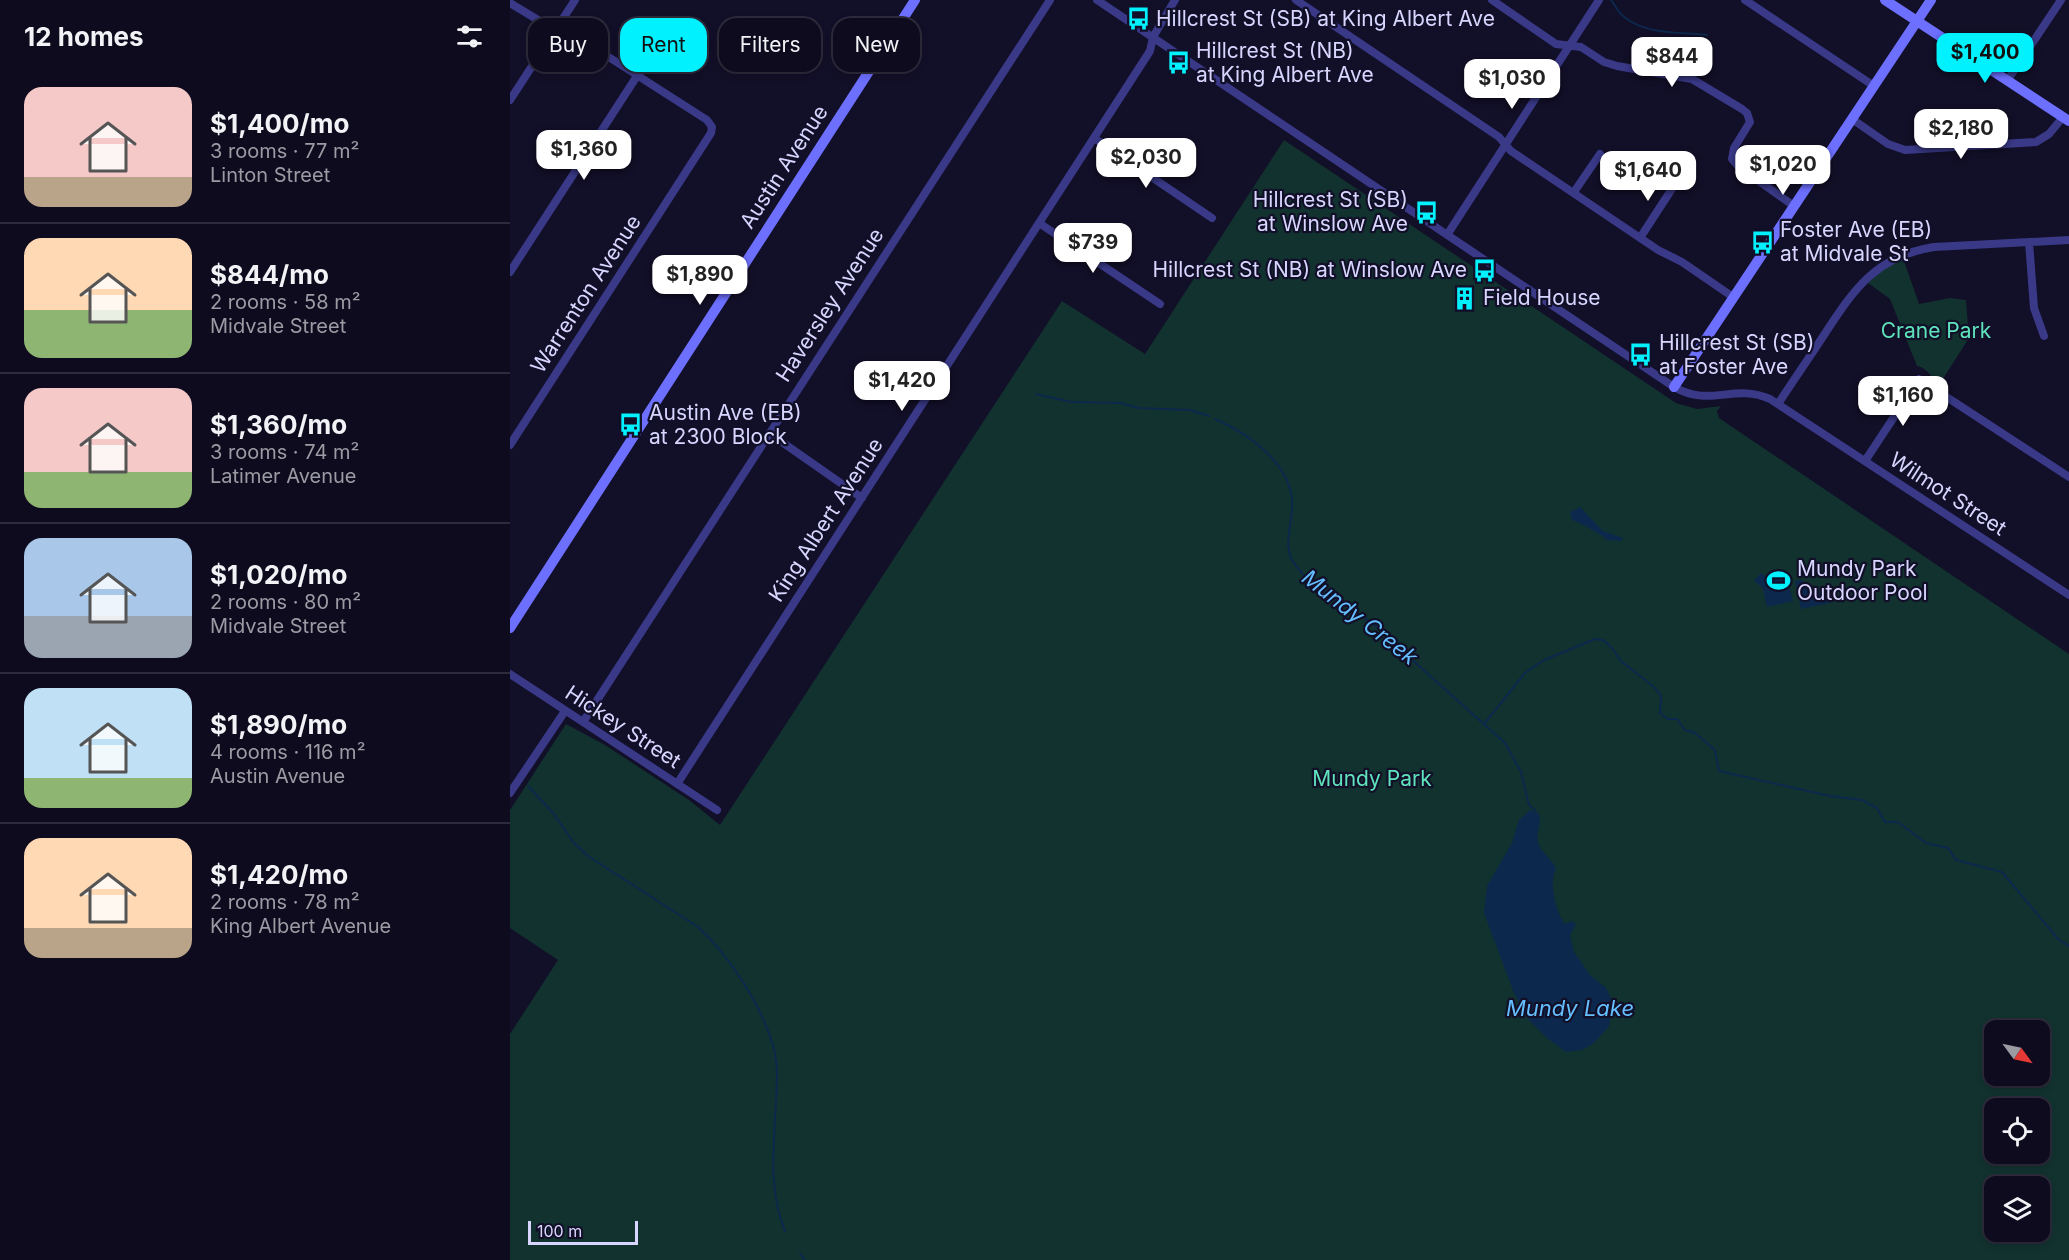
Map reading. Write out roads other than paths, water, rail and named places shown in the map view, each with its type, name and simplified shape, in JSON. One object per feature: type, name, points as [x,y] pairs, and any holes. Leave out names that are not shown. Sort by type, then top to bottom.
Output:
[{"type":"main road","name":"Austin Avenue","points":[[510,628],[914,0]]},
{"type":"main road","points":[[1885,0],[2066,119]]},
{"type":"main road","points":[[1674,387],[1931,0]]},
{"type":"street","points":[[563,18],[575,0]]},
{"type":"street","name":"Haversley Avenue","points":[[583,722],[1050,0]]},
{"type":"street","name":"Wilmot Street","points":[[1097,0],[1674,387],[1690,395],[1702,397],[1734,393],[1750,393],[1765,397],[2069,595]]},
{"type":"street","name":"King Albert Avenue","points":[[677,784],[1150,51],[1153,38],[1175,0]]},
{"type":"street","points":[[1296,0],[1499,137],[1511,151],[1658,250],[1682,262],[1733,297]]},
{"type":"street","points":[[1492,0],[1556,44],[1581,47],[1604,62],[1617,66],[1692,79],[1742,109],[1747,113],[1749,122],[1734,148],[1732,159],[1738,166],[1794,206]]},
{"type":"street","points":[[1446,235],[1599,0]]},
{"type":"street","points":[[1745,0],[1874,86]]},
{"type":"street","points":[[2007,81],[2061,0]]},
{"type":"street","points":[[510,3],[535,18]]},
{"type":"street","points":[[510,272],[638,76],[608,57]]},
{"type":"street","points":[[510,100],[528,72]]},
{"type":"street","name":"Warrenton Avenue","points":[[510,445],[711,133],[711,125],[707,120],[638,76]]},
{"type":"street","points":[[1852,119],[1894,146],[1914,150],[2033,142],[2049,134],[2066,119]]},
{"type":"street","points":[[1094,138],[1212,218]]},
{"type":"street","points":[[1574,192],[1600,154]]},
{"type":"street","points":[[1640,237],[1677,181]]},
{"type":"street","points":[[1039,223],[1160,304]]},
{"type":"street","points":[[1778,404],[1846,302],[1864,280],[1886,263],[1923,249],[2069,240]]},
{"type":"street","points":[[2029,242],[2034,308],[2044,336]]},
{"type":"street","points":[[1865,461],[1919,379],[2069,477]]},
{"type":"street","points":[[769,433],[862,498]]},
{"type":"street","name":"Hickey Street","points":[[510,674],[717,810]]},
{"type":"street","points":[[510,793],[565,711]]},
{"type":"water","points":[[1580,507],[1603,531],[1623,538],[1621,541],[1607,540],[1572,520],[1570,512]]},
{"type":"water","points":[[1761,573],[1770,580],[1787,576],[1793,601],[1767,607],[1763,588],[1754,581]]},
{"type":"water","points":[[1801,580],[1828,597],[1830,603],[1801,609],[1795,581]]},
{"type":"water","name":"Mundy Lake","points":[[1530,810],[1539,813],[1539,845],[1556,869],[1553,889],[1558,912],[1565,924],[1572,921],[1576,924],[1570,935],[1574,952],[1590,975],[1606,988],[1613,1003],[1609,1026],[1594,1043],[1582,1050],[1566,1052],[1547,1038],[1528,1019],[1514,993],[1484,913],[1487,886],[1512,843],[1519,820]]},
{"type":"waterway","points":[[1611,0],[1623,16],[1641,27],[1663,32],[1707,35]]},
{"type":"waterway","name":"Mundy Creek","points":[[1036,394],[1071,402],[1121,403],[1138,408],[1190,410],[1209,416]]},
{"type":"waterway","name":"Mundy Creek","points":[[1215,419],[1229,425],[1256,443],[1279,466],[1287,480],[1292,510],[1288,548],[1292,560],[1302,573],[1314,585],[1388,636],[1505,743],[1521,772],[1529,805],[1535,810]]},
{"type":"waterway","points":[[1484,724],[1525,673],[1542,661],[1595,639],[1603,640],[1621,661],[1654,687],[1661,696],[1660,713],[1668,719],[1677,719],[1685,730],[1695,733],[1715,750],[1719,771],[1830,796],[1862,800],[1877,808],[1885,822],[1898,822],[1926,843],[1948,848],[1956,860],[2002,872],[2059,940],[2069,946]]},
{"type":"waterway","points":[[528,786],[554,814],[573,842],[588,856],[698,927],[710,938],[732,965],[751,995],[772,1042],[776,1060],[774,1176],[777,1204],[785,1231]]},
{"type":"waterway","points":[[800,1253],[805,1260]]},
{"type":"place","name":"Hillcrest St (SB) at King Albert Ave","points":[[1138,19]]},
{"type":"place","name":"Hillcrest St (NB) at King Albert Ave","points":[[1178,63]]},
{"type":"place","name":"Hillcrest St (SB) at Winslow Ave","points":[[1426,212]]},
{"type":"place","name":"Foster Ave (EB) at Midvale St","points":[[1762,242]]},
{"type":"place","name":"Hillcrest St (NB) at Winslow Ave","points":[[1485,270]]},
{"type":"place","name":"Field House","points":[[1465,298]]},
{"type":"place","name":"Hillcrest St (SB) at Foster Ave","points":[[1641,355]]},
{"type":"place","name":"Austin Ave (EB) at 2300 Block","points":[[631,425]]},
{"type":"place","name":"Mundy Park Outdoor Pool","points":[[1779,581]]},
{"type":"park label","name":"Crane Park","points":[[1936,331]]},
{"type":"park label","name":"Mundy Park","points":[[1372,779]]}]
